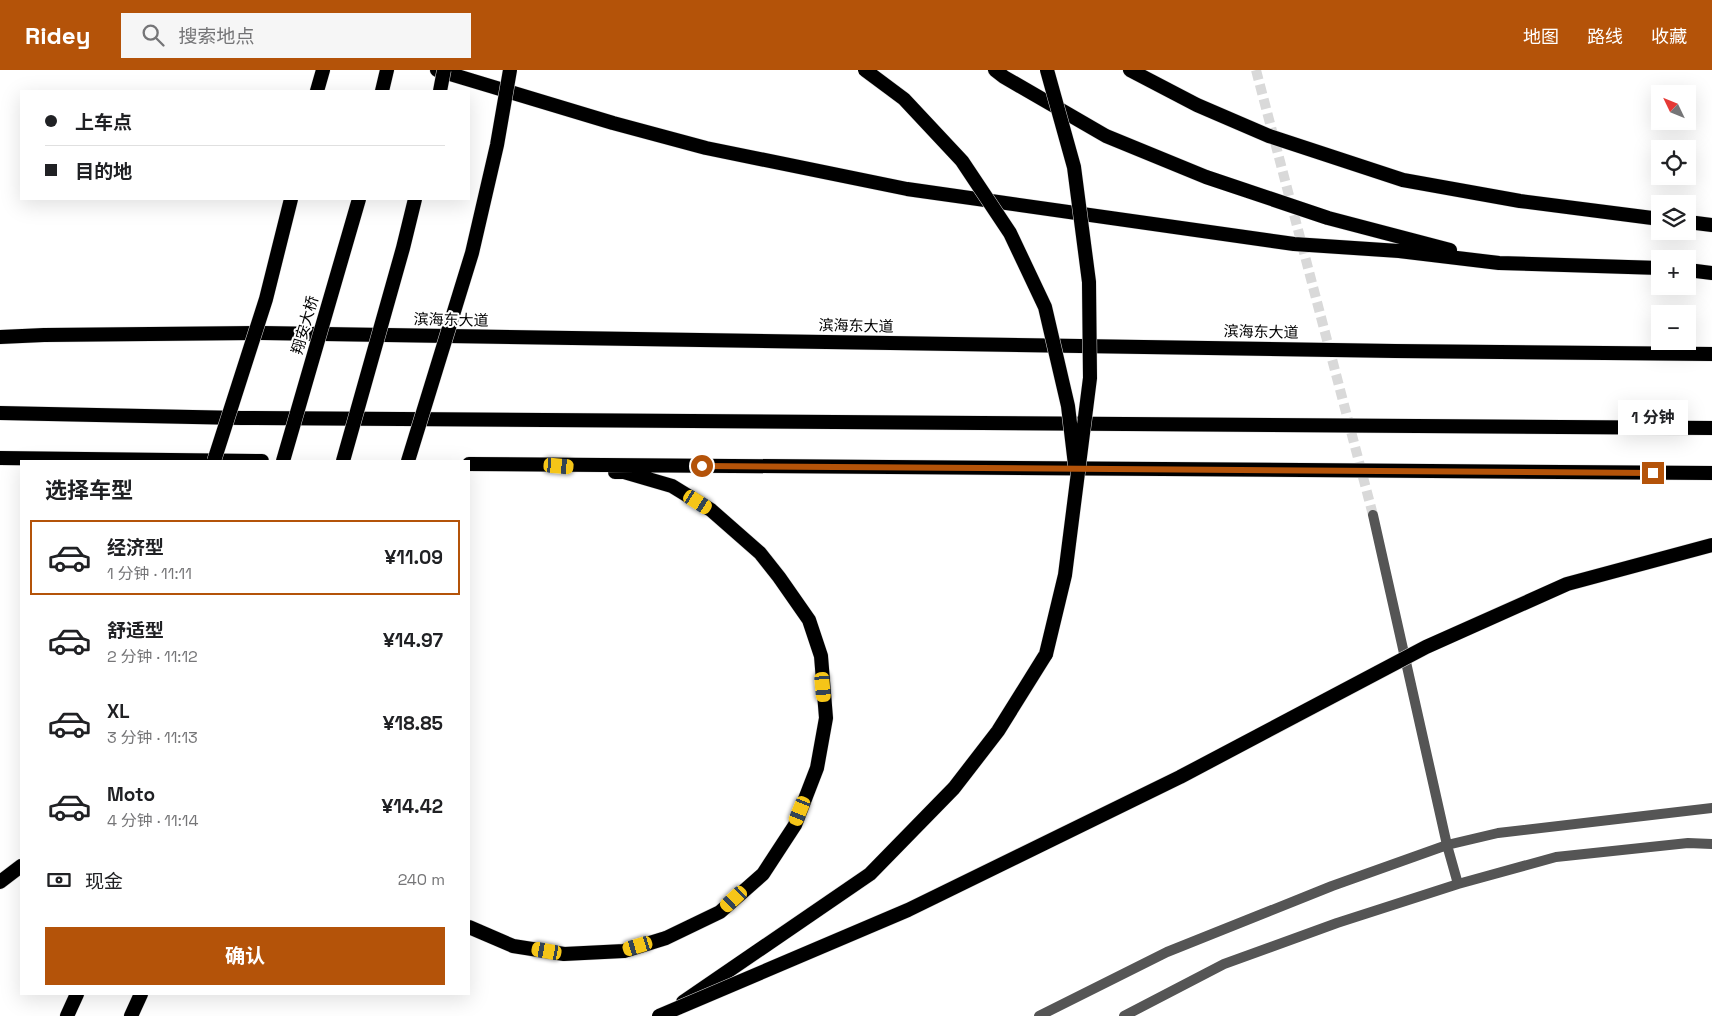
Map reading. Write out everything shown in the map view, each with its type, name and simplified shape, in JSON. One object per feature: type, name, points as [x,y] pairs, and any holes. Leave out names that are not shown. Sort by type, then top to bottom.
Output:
[{"type":"highway","points":[[317,90],[323,70]]},
{"type":"highway","points":[[382,90],[387,70]]},
{"type":"highway","points":[[437,70],[613,123],[706,148],[907,188],[1294,244],[1399,251],[1499,263],[1651,268]]},
{"type":"highway","points":[[440,90],[444,70]]},
{"type":"highway","points":[[408,460],[472,253],[497,145],[510,70]]},
{"type":"highway","points":[[865,70],[904,99],[962,161],[1010,232],[1045,307],[1068,406],[1077,488]]},
{"type":"highway","points":[[995,70],[1004,78],[1106,136],[1206,177],[1328,218],[1499,263]]},
{"type":"highway","points":[[664,1014],[870,874],[954,788],[998,731],[1046,654],[1065,575],[1090,378],[1088,282],[1074,167],[1047,70]]},
{"type":"highway","points":[[1130,70],[1197,105],[1269,136],[1403,180],[1520,201],[1651,218]]},
{"type":"highway","points":[[214,460],[266,299],[291,200]]},
{"type":"highway","name":"翔安大桥","points":[[283,460],[359,200]]},
{"type":"highway","points":[[343,460],[415,200]]},
{"type":"highway","points":[[1696,223],[1712,225]]},
{"type":"highway","points":[[1696,271],[1712,273]]},
{"type":"highway","name":"滨海东大道","points":[[0,337],[262,333],[1395,351],[1712,354]]},
{"type":"highway","points":[[0,413],[241,418],[1712,428]]},
{"type":"highway","points":[[0,458],[175,460]]},
{"type":"highway","points":[[470,464],[1712,473]]},
{"type":"highway","points":[[470,927],[513,946],[564,954],[624,950],[666,938],[720,912],[763,874],[795,825],[817,768],[826,718],[821,656],[809,620],[780,577],[760,553],[735,530],[711,510],[672,486],[624,472],[543,465]]},
{"type":"highway","points":[[664,1014],[908,910],[1180,777],[1426,647],[1566,584],[1712,545]]},
{"type":"highway","points":[[0,882],[20,867]]},
{"type":"highway","points":[[67,1016],[77,995]]},
{"type":"highway","points":[[131,1016],[141,995]]},
{"type":"street","points":[[1372,515],[1447,845],[1458,884]]},
{"type":"street","points":[[1039,1016],[1167,952],[1332,886],[1447,845],[1498,832],[1712,808]]},
{"type":"street","points":[[1124,1016],[1224,964],[1337,923],[1458,884],[1556,857],[1688,843],[1712,844]]},
{"type":"tunnel","points":[[1256,70],[1373,515]]},
{"type":"route","points":[[702,466],[1653,473]]}]
